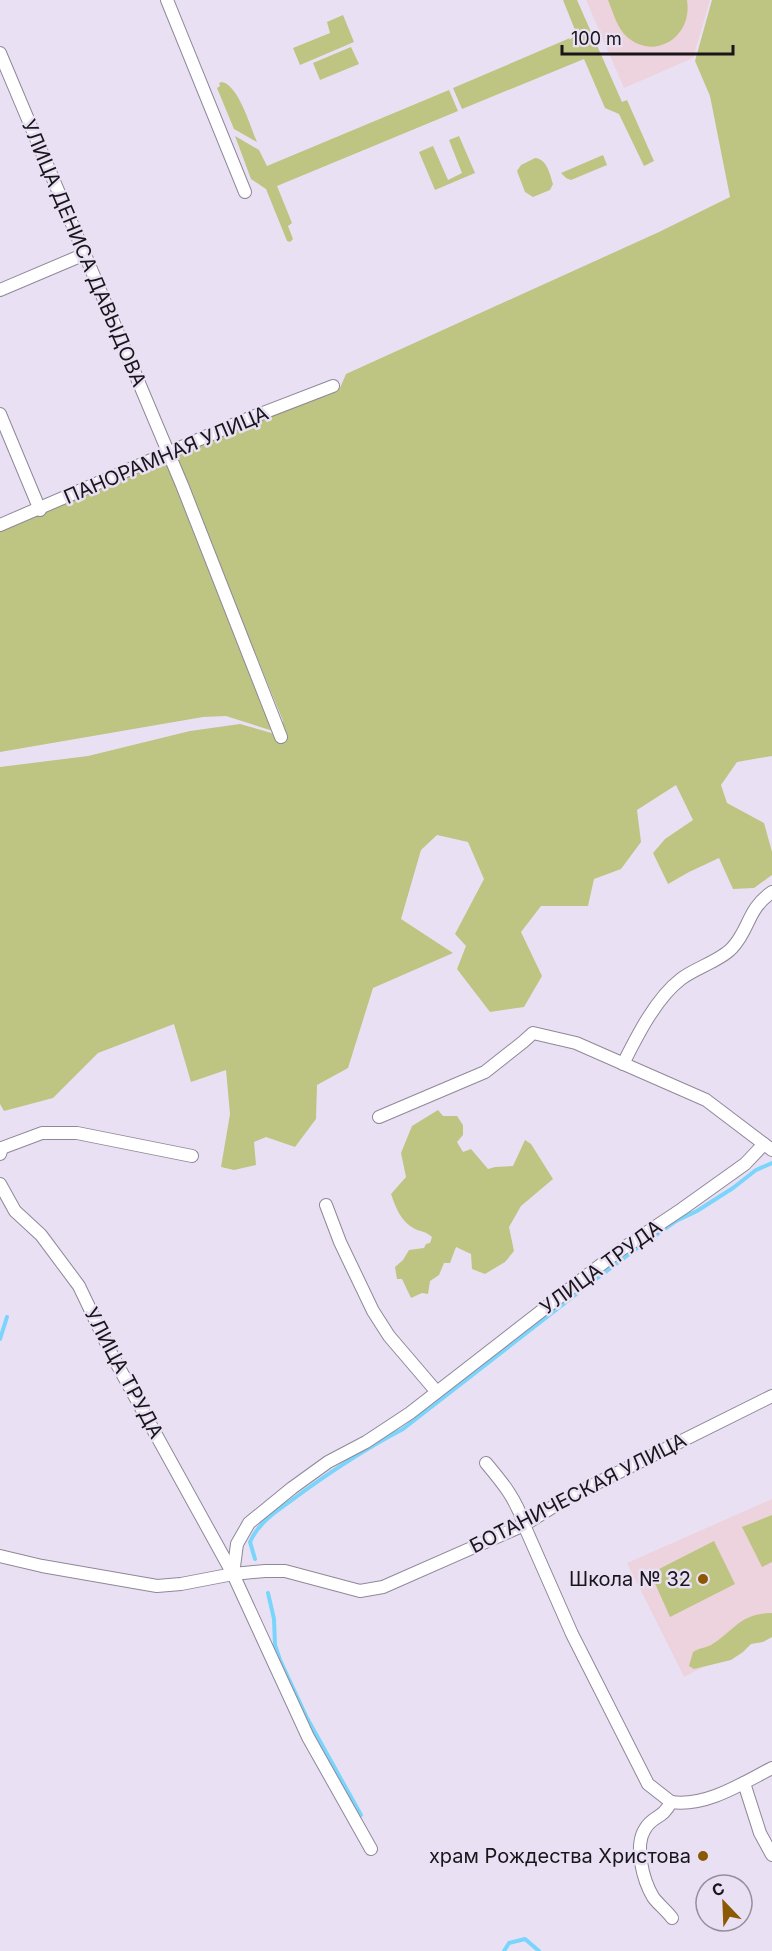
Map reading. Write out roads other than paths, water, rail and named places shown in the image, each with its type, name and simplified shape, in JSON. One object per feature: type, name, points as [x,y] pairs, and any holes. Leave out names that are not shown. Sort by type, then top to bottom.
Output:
[{"type":"street","points":[[167,0],[245,192]]},
{"type":"street","name":"УЛИЦА ДЕНИСА ДАВЫДОВА","points":[[0,53],[168,453],[281,737]]},
{"type":"street","points":[[0,290],[85,254]]},
{"type":"street","name":"ПАНОРАМНАЯ УЛИЦА","points":[[0,525],[40,510],[242,421],[333,386]]},
{"type":"street","points":[[0,414],[40,510]]},
{"type":"street","points":[[623,1064],[641,1028],[669,990],[681,979],[730,951],[740,939],[750,915],[762,899],[772,892]]},
{"type":"street","points":[[379,1117],[484,1072],[532,1033],[576,1043],[706,1100],[768,1147]]},
{"type":"street","points":[[0,1154],[2,1148],[42,1133],[77,1133],[192,1156]]},
{"type":"street","name":"УЛИЦА ТРУДА","points":[[233,1574],[237,1544],[249,1523],[292,1488],[328,1462],[366,1442],[401,1419],[616,1253],[768,1147]]},
{"type":"street","name":"УЛИЦА ТРУДА","points":[[0,1184],[15,1211],[41,1235],[79,1286],[112,1355],[233,1574]]},
{"type":"street","points":[[326,1205],[340,1242],[372,1311],[389,1336],[436,1391]]},
{"type":"street","name":"БОТАНИЧЕСКАЯ УЛИЦА","points":[[233,1574],[285,1571],[360,1591],[383,1587],[524,1525],[567,1498],[772,1396]]},
{"type":"street","points":[[486,1463],[520,1509],[524,1525],[572,1634],[648,1784],[670,1803],[687,1804],[701,1801],[744,1783],[772,1768]]},
{"type":"street","points":[[0,1556],[42,1566],[157,1586],[233,1574],[308,1737],[370,1849]]},
{"type":"street","points":[[744,1783],[760,1833],[772,1855]]},
{"type":"street","points":[[670,1803],[666,1812],[652,1820],[645,1828],[639,1849],[644,1873],[654,1898],[672,1918]]},
{"type":"waterway","points":[[255,1559],[250,1542],[264,1522],[276,1511],[348,1461],[403,1429],[640,1246],[676,1221],[697,1211],[733,1188],[756,1170],[772,1163]]},
{"type":"waterway","points":[[0,1339],[7,1317]]},
{"type":"waterway","points":[[268,1593],[274,1619],[275,1645],[280,1660],[307,1718],[361,1815]]},
{"type":"waterway","points":[[504,1951],[509,1943],[525,1939],[539,1951]]},
{"type":"place","name":"Школа № 32","points":[[703,1579]]},
{"type":"place","name":"храм Рождества Христова","points":[[703,1856]]}]
